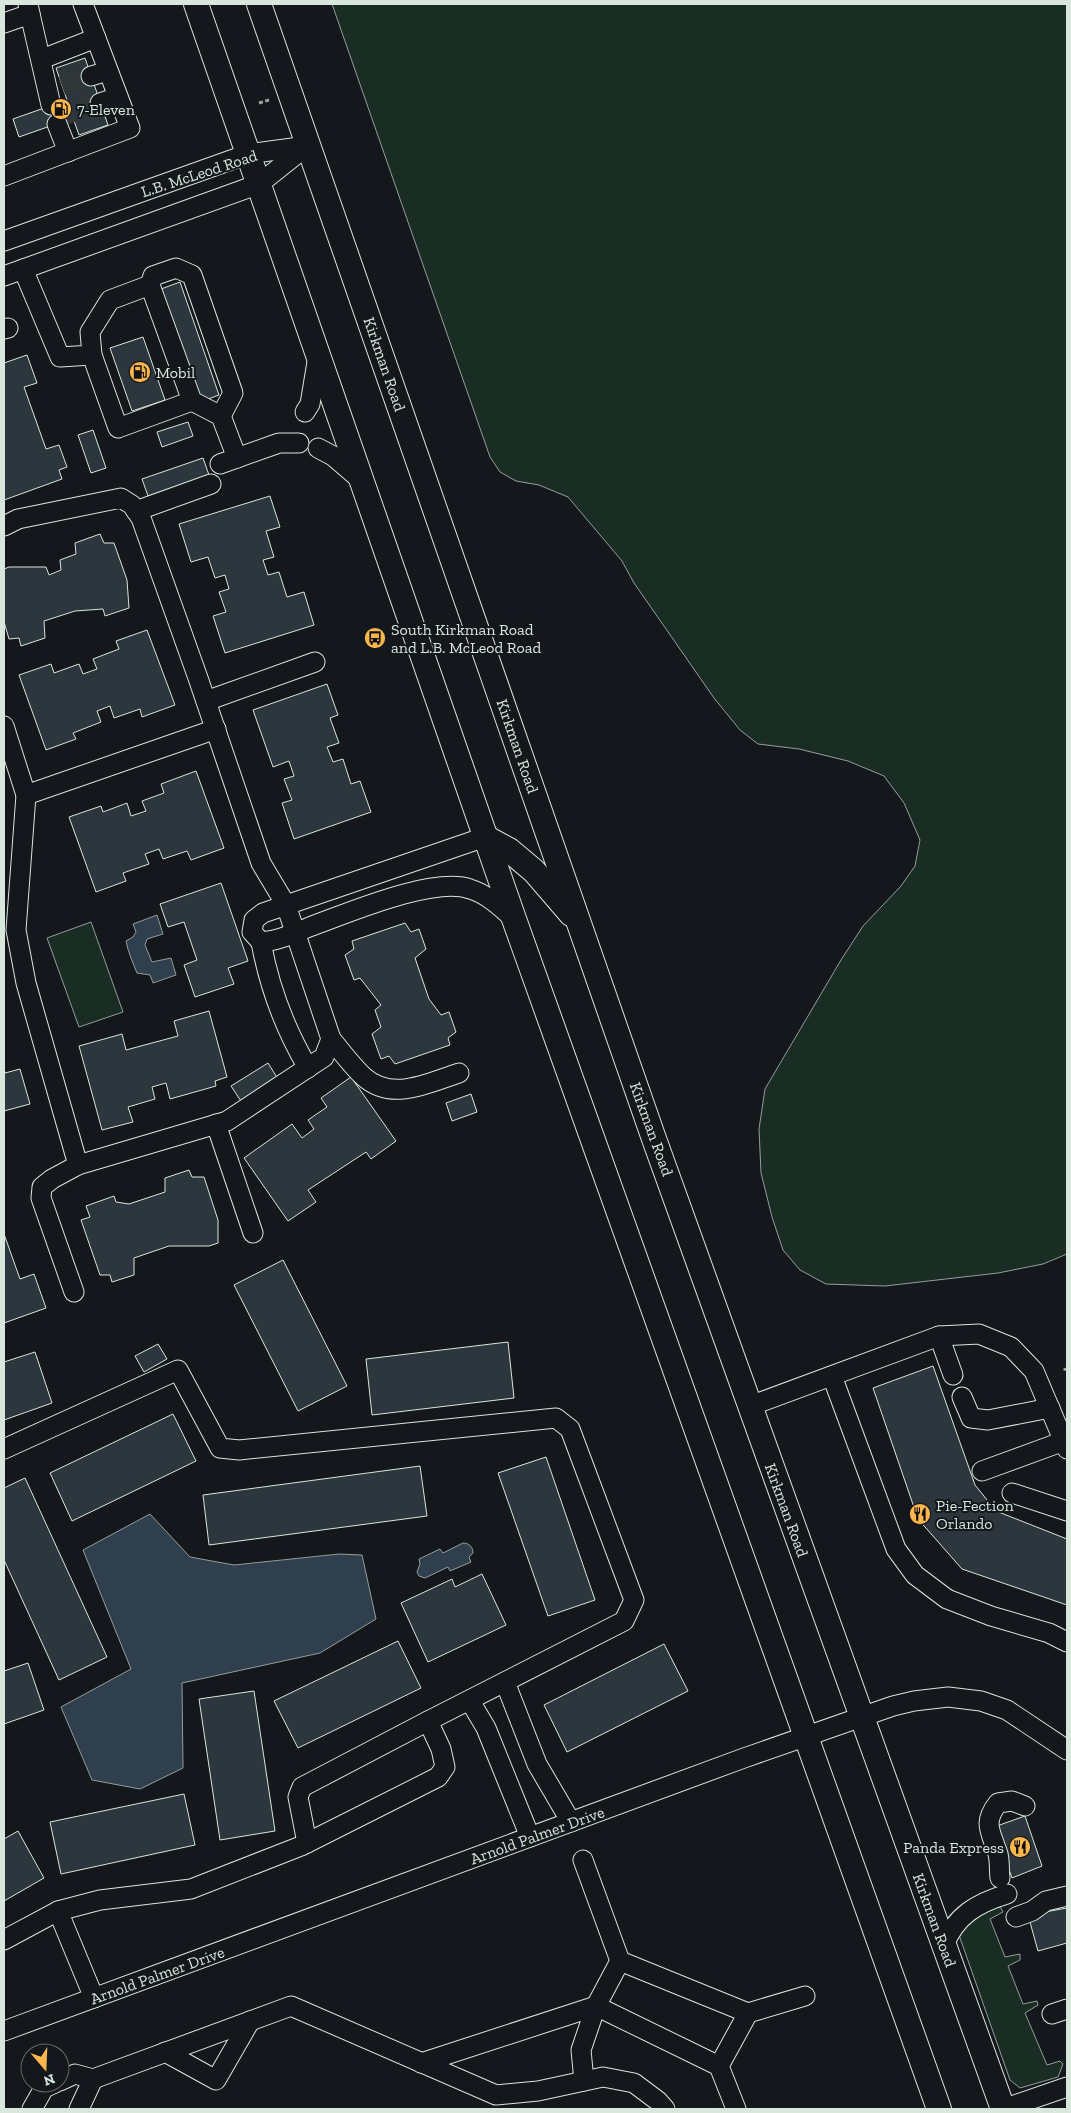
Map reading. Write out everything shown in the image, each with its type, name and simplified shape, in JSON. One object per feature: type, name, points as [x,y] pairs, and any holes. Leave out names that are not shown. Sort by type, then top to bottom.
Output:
[{"type":"main road","points":[[196,4],[485,837],[939,2109]]},
{"type":"main road","name":"Kirkman Road","points":[[259,4],[750,1406],[1003,2109]]},
{"type":"main road","points":[[485,837],[509,850],[534,871],[580,925]]},
{"type":"street","points":[[4,176],[130,128],[109,100],[100,73],[96,38],[83,4]]},
{"type":"street","points":[[4,23],[29,9],[42,59],[54,94]]},
{"type":"street","points":[[42,59],[96,38]]},
{"type":"street","points":[[57,124],[68,152]]},
{"type":"street","name":"L.B. McLeod Road","points":[[4,241],[248,154],[308,145]]},
{"type":"street","name":"L.B. McLeod Road","points":[[4,276],[259,184],[308,145]]},
{"type":"street","points":[[221,416],[192,401],[150,285],[153,276],[176,268],[192,275],[233,393],[221,416],[228,461],[296,436]]},
{"type":"street","points":[[23,269],[60,357],[92,355]]},
{"type":"street","points":[[150,285],[110,300],[90,332],[92,355],[118,428],[192,401]]},
{"type":"street","points":[[305,412],[310,404],[318,354]]},
{"type":"street","points":[[318,448],[333,456],[361,480]]},
{"type":"street","points":[[136,511],[211,484]]},
{"type":"street","points":[[4,526],[18,519],[121,498],[132,504],[144,528],[216,729],[261,863],[286,905],[331,1040],[364,1078],[381,1088],[408,1090],[458,1073]]},
{"type":"street","points":[[206,701],[315,662]]},
{"type":"street","points":[[26,796],[216,729]]},
{"type":"street","points":[[5,736],[26,796],[16,930],[26,983],[78,1164]]},
{"type":"street","points":[[308,1068],[293,1043],[266,970],[261,942],[252,932],[254,920],[264,913],[286,905],[485,837]]},
{"type":"street","points":[[261,942],[275,942],[344,914],[436,886],[456,886],[471,889],[497,904],[514,919]]},
{"type":"street","points":[[74,1292],[41,1198],[42,1187],[78,1164],[227,1120],[324,1057],[331,1040]]},
{"type":"street","points":[[216,1124],[253,1233]]},
{"type":"street","points":[[750,1406],[939,1336],[978,1334],[1011,1347],[1034,1372],[1066,1445],[982,1471]]},
{"type":"street","points":[[939,1336],[953,1374]]},
{"type":"street","points":[[4,1449],[178,1370],[220,1448],[239,1450],[556,1418],[570,1429],[634,1600],[624,1621],[302,1787],[298,1796],[307,1843]]},
{"type":"street","points":[[832,1376],[896,1549],[915,1575],[947,1599],[991,1616],[1050,1633],[1067,1642]]},
{"type":"street","points":[[962,1397],[971,1418],[988,1420],[1050,1408]]},
{"type":"street","points":[[1012,1493],[1067,1510]]},
{"type":"street","points":[[505,1682],[537,1764],[571,1822]]},
{"type":"street","name":"Arnold Palmer Drive","points":[[4,2030],[805,1736],[894,1706],[914,1701],[948,1697],[982,1701],[1007,1710],[1067,1750]]},
{"type":"street","points":[[470,1701],[486,1728],[530,1837]]},
{"type":"street","points":[[4,1940],[58,1911],[100,1900],[191,1889],[307,1843],[438,1777],[446,1767],[441,1749],[428,1721]]},
{"type":"street","points":[[944,1946],[954,1925],[969,1910],[986,1901],[1004,1886],[998,1856],[988,1827],[989,1814],[998,1803],[1012,1801],[1025,1806]]},
{"type":"street","points":[[583,1860],[620,1961],[748,2013],[805,1996]]},
{"type":"street","points":[[1067,1896],[1046,1901],[1024,1914],[1067,1905]]},
{"type":"street","points":[[58,1911],[94,1998]]},
{"type":"street","points":[[584,2081],[581,2050],[596,2006],[620,1961]]},
{"type":"street","points":[[70,2076],[75,2074],[92,2079],[291,2006],[496,2095],[524,2101],[584,2081],[603,2077],[634,2083],[658,2101],[665,2109]]},
{"type":"street","points":[[422,2063],[596,2006],[719,2066],[736,2109]]},
{"type":"street","points":[[719,2066],[748,2013]]},
{"type":"street","points":[[165,2052],[216,2080],[250,2021]]},
{"type":"street","points":[[78,2109],[92,2079]]},
{"type":"street","points":[[1003,2109],[1067,2087]]},
{"type":"street","points":[[32,2109],[41,2093]]},
{"type":"path","points":[[259,103],[269,100]]},
{"type":"green space","points":[[332,4],[1067,4],[1067,1254],[1043,1264],[998,1273],[885,1286],[826,1284],[800,1270],[783,1250],[772,1217],[761,1173],[759,1129],[765,1089],[863,926],[901,886],[915,866],[920,840],[904,803],[884,776],[848,761],[799,749],[758,744],[740,730],[714,698],[634,583],[622,561],[568,497],[539,485],[516,481],[500,472],[490,457]]},
{"type":"green space","points":[[91,922],[123,1012],[79,1027],[47,938]]},
{"type":"green space","points":[[997,1906],[1003,1912],[990,1919],[1005,1957],[1020,1954],[1020,1960],[1008,1966],[1023,2004],[1037,2001],[1038,2005],[1025,2013],[1047,2065],[1060,2061],[1063,2064],[1058,2077],[1020,2088],[1010,2080],[959,1935],[975,1916]]},
{"type":"water","points":[[157,915],[163,934],[147,939],[145,945],[152,962],[171,958],[176,975],[153,983],[150,975],[137,973],[126,941],[133,937],[136,932],[133,924]]},
{"type":"water","points":[[150,1514],[190,1557],[234,1565],[339,1554],[362,1555],[376,1619],[320,1653],[182,1683],[183,1768],[140,1789],[92,1780],[61,1707],[131,1669],[83,1550]]},
{"type":"water","points":[[463,1543],[469,1545],[472,1549],[473,1553],[469,1557],[471,1562],[450,1571],[448,1567],[425,1578],[419,1576],[417,1572],[420,1564],[419,1559],[440,1549],[443,1553]]},
{"type":"building","points":[[85,58],[108,125],[79,135],[73,118],[19,137],[13,119],[67,100],[56,68]]},
{"type":"building","points":[[180,282],[219,395],[200,402],[161,289]]},
{"type":"building","points":[[143,337],[165,400],[132,411],[110,348]]},
{"type":"building","points":[[27,355],[37,383],[24,387],[46,449],[59,445],[67,467],[59,470],[62,479],[4,500],[4,363]]},
{"type":"building","points":[[188,422],[193,436],[162,447],[157,432]]},
{"type":"building","points":[[93,430],[106,468],[91,473],[78,435]]},
{"type":"building","points":[[203,458],[209,475],[148,496],[142,479]]},
{"type":"building","points":[[270,496],[280,527],[266,531],[274,557],[263,560],[268,575],[279,572],[287,597],[304,592],[314,625],[225,653],[213,616],[226,612],[219,592],[229,589],[225,575],[215,578],[208,557],[191,562],[179,524]]},
{"type":"building","points":[[100,534],[104,543],[114,543],[127,580],[129,608],[105,616],[103,609],[75,611],[44,621],[45,638],[21,646],[19,638],[9,639],[4,622],[4,569],[9,567],[46,567],[49,575],[61,570],[60,560],[76,554],[75,543]]},
{"type":"building","points":[[147,630],[175,705],[142,717],[140,709],[114,718],[110,706],[97,711],[101,722],[73,733],[76,739],[46,750],[19,675],[51,664],[54,673],[79,664],[83,674],[97,669],[93,659],[119,649],[116,641]]},
{"type":"building","points":[[327,684],[338,715],[330,718],[339,743],[327,747],[333,762],[343,759],[351,784],[360,781],[371,812],[294,839],[282,803],[292,800],[284,779],[294,776],[289,761],[273,767],[253,710]]},
{"type":"building","points":[[196,771],[224,848],[191,860],[187,851],[163,859],[159,849],[145,854],[149,864],[123,873],[126,881],[96,892],[69,817],[101,806],[103,812],[127,803],[131,816],[146,811],[142,801],[164,793],[161,784]]},
{"type":"building","points":[[221,883],[248,961],[228,968],[234,984],[195,997],[184,965],[197,960],[184,922],[168,927],[160,904]]},
{"type":"building","points":[[405,923],[411,932],[419,929],[426,949],[415,958],[429,999],[441,1015],[449,1012],[456,1032],[448,1038],[450,1045],[395,1064],[389,1056],[381,1059],[372,1034],[381,1027],[375,1010],[381,1005],[360,978],[354,980],[345,955],[354,949],[352,941]]},
{"type":"building","points":[[209,1011],[227,1077],[215,1081],[216,1086],[170,1099],[166,1083],[152,1087],[155,1099],[128,1107],[133,1122],[102,1130],[79,1046],[122,1034],[126,1050],[178,1036],[174,1021]]},
{"type":"building","points":[[268,1063],[278,1079],[241,1101],[231,1086]]},
{"type":"building","points":[[4,1068],[5,1073],[20,1069],[30,1104],[4,1111]]},
{"type":"building","points":[[351,1077],[396,1141],[371,1159],[366,1152],[308,1190],[316,1202],[288,1221],[244,1158],[292,1124],[302,1138],[314,1129],[308,1120],[327,1107],[321,1098]]},
{"type":"building","points":[[471,1094],[477,1112],[452,1121],[446,1103]]},
{"type":"building","points":[[189,1170],[192,1177],[204,1177],[218,1220],[218,1243],[209,1246],[169,1246],[134,1258],[134,1275],[112,1282],[110,1275],[100,1275],[81,1220],[90,1217],[86,1206],[114,1196],[116,1202],[129,1204],[165,1192],[165,1178]]},
{"type":"building","points":[[4,1234],[20,1279],[34,1274],[46,1308],[4,1323]]},
{"type":"building","points":[[283,1260],[347,1386],[298,1411],[234,1285]]},
{"type":"building","points":[[508,1342],[514,1398],[372,1415],[366,1359]]},
{"type":"building","points":[[158,1344],[167,1359],[144,1372],[135,1356]]},
{"type":"building","points":[[35,1352],[52,1403],[4,1420],[4,1362]]},
{"type":"building","points":[[933,1366],[975,1485],[996,1511],[1067,1539],[1067,1605],[962,1569],[918,1519],[873,1388]]},
{"type":"building","points":[[173,1414],[196,1461],[72,1521],[50,1473]]},
{"type":"building","points":[[546,1457],[595,1600],[548,1616],[498,1473]]},
{"type":"building","points":[[420,1466],[427,1516],[209,1545],[203,1495]]},
{"type":"building","points":[[25,1478],[107,1657],[59,1680],[4,1560],[4,1488]]},
{"type":"building","points":[[482,1574],[506,1625],[428,1662],[401,1603],[452,1579],[455,1587]]},
{"type":"building","points":[[398,1641],[421,1688],[298,1748],[274,1701]]},
{"type":"building","points":[[664,1644],[688,1691],[567,1752],[544,1705]]},
{"type":"building","points":[[28,1663],[44,1710],[4,1724],[4,1671]]},
{"type":"building","points":[[254,1691],[275,1831],[220,1840],[199,1699]]},
{"type":"building","points":[[184,1794],[195,1845],[61,1874],[50,1822]]},
{"type":"building","points":[[1025,1816],[1042,1866],[1012,1878],[994,1827]]},
{"type":"building","points":[[18,1831],[44,1878],[4,1901],[4,1839]]},
{"type":"building","points":[[1067,1908],[1067,1943],[1038,1951],[1028,1915]]},
{"type":"tunnel","points":[[62,86],[91,76]]},
{"type":"tunnel","points":[[55,119],[100,103]]},
{"type":"hedge","points":[[1065,1368],[1067,1374]]},
{"type":"place","name":"7-Eleven","points":[[61,109]]},
{"type":"place","name":"Mobil","points":[[140,372]]},
{"type":"place","name":"South Kirkman Road and L.B. McLeod Road","points":[[375,638]]},
{"type":"place","name":"Pie-Fection Orlando","points":[[920,1514]]},
{"type":"place","name":"Panda Express","points":[[1020,1847]]}]
